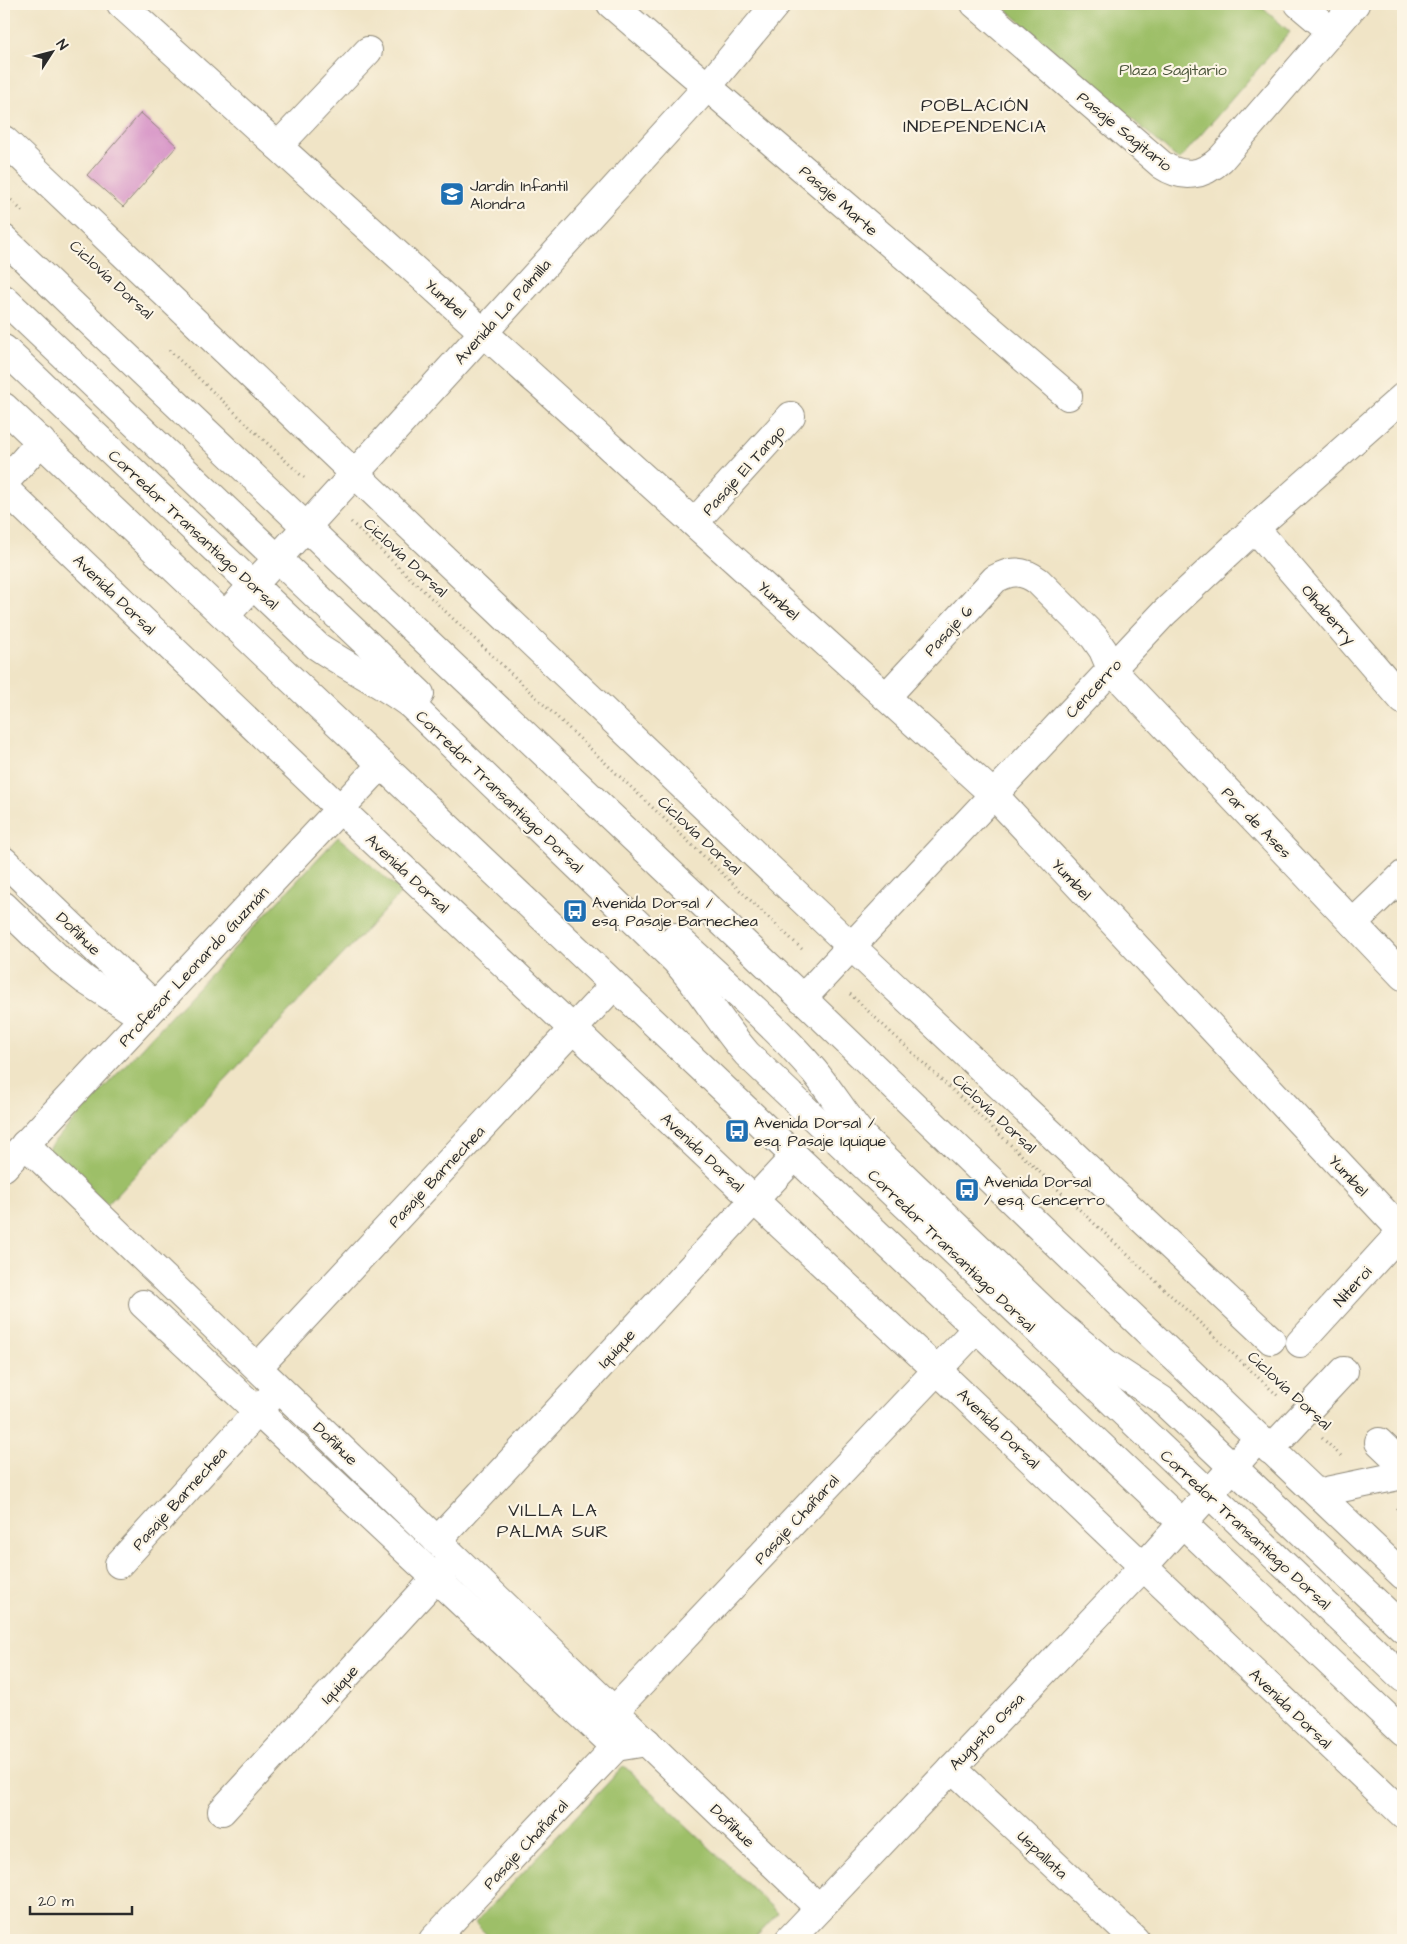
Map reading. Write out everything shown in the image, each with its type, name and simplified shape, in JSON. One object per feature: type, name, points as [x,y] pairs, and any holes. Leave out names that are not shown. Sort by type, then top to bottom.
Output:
[{"type":"street","name":"Yumbel","points":[[121,4],[993,794],[1403,1231]]},
{"type":"street","name":"Pasaje Marte","points":[[612,4],[1068,396]]},
{"type":"street","name":"Avenida La Palmilla","points":[[225,616],[707,87],[776,4]]},
{"type":"street","name":"Pasaje Sagitario","points":[[975,4],[1162,165],[1170,171],[1191,175],[1203,173],[1221,159],[1355,4]]},
{"type":"street","points":[[1299,4],[1331,31]]},
{"type":"street","points":[[278,146],[368,50]]},
{"type":"street","points":[[4,140],[851,946],[1271,1340]]},
{"type":"street","points":[[4,239],[305,528],[802,999],[1264,1445],[1403,1575]]},
{"type":"street","name":"Corredor Transantiago Dorsal","points":[[4,300],[790,1044],[815,1072],[848,1119],[865,1139],[1048,1314],[1107,1364],[1162,1400],[1403,1628]]},
{"type":"street","name":"Corredor Transantiago Dorsal","points":[[4,349],[317,646],[344,665],[392,691],[410,705],[675,960],[695,982],[728,1031],[747,1054],[1403,1678]]},
{"type":"street","name":"Cencerro","points":[[802,999],[1164,613],[1254,528],[1403,398]]},
{"type":"street","points":[[4,406],[1403,1732]]},
{"type":"street","name":"Pasaje El Tango","points":[[694,523],[791,416]]},
{"type":"street","points":[[4,483],[41,442]]},
{"type":"street","name":"Avenida Dorsal","points":[[4,488],[340,809],[937,1370],[1403,1814]]},
{"type":"street","name":"Olhaberry","points":[[1254,528],[1403,700]]},
{"type":"street","name":"Pasaje 6","points":[[886,697],[995,579],[1004,574],[1014,572]]},
{"type":"street","name":"Par de Ases","points":[[1014,572],[1031,575],[1094,637],[1103,650],[1111,669],[1403,976]]},
{"type":"street","name":"Profesor Leonardo Guzmán","points":[[4,1167],[382,764]]},
{"type":"street","name":"Doñihue","points":[[4,861],[149,1012]]},
{"type":"street","points":[[1353,923],[1403,875]]},
{"type":"street","name":"Doñihue","points":[[4,906],[60,960],[85,980],[149,1012]]},
{"type":"street","name":"Pasaje Barnechea","points":[[258,1367],[614,986]]},
{"type":"street","name":"Doñihue","points":[[25,1144],[820,1908]]},
{"type":"street","name":"Iquique","points":[[222,1811],[436,1578],[446,1549],[795,1156]]},
{"type":"street","name":"Niteroi","points":[[1300,1343],[1403,1231]]},
{"type":"street","name":"Doñihue","points":[[144,1304],[616,1747]]},
{"type":"street","name":"Pasaje Chañaral","points":[[614,1711],[977,1328]]},
{"type":"street","points":[[1183,1523],[1233,1468],[1301,1418],[1344,1371]]},
{"type":"street","name":"Pasaje Barnechea","points":[[119,1564],[279,1388]]},
{"type":"street","points":[[1379,1442],[1403,1465]]},
{"type":"street","points":[[1316,1493],[1403,1475]]},
{"type":"street","name":"Augusto Ossa","points":[[790,1940],[1183,1523]]},
{"type":"street","points":[[616,1747],[647,1742]]},
{"type":"street","name":"Pasaje Chañaral","points":[[433,1940],[616,1747]]},
{"type":"street","name":"Uspallata","points":[[952,1768],[1135,1940]]},
{"type":"path","points":[[4,193],[25,214]]},
{"type":"path","name":"Ciclovía Dorsal","points":[[162,344],[1403,1514]]},
{"type":"green space","name":"Plaza Sagitario","points":[[1000,4],[1258,4],[1290,32],[1179,160]]},
{"type":"green space","points":[[338,837],[402,892],[107,1205],[47,1149]]},
{"type":"green space","points":[[624,1766],[778,1913],[752,1940],[492,1940],[475,1923]]},
{"type":"building","points":[[141,113],[177,146],[123,207],[87,175]]},
{"type":"place","name":"Jardín Infantil Alondra","points":[[452,194]]},
{"type":"place","name":"Avenida Dorsal / esq. Pasaje Barnechea","points":[[575,911]]},
{"type":"place","name":"Avenida Dorsal / esq. Pasaje Iquique","points":[[737,1131]]},
{"type":"place","name":"Avenida Dorsal / esq. Cencerro","points":[[967,1190]]},
{"type":"district","name":"POBLACIÓN INDEPENDENCIA","points":[[975,115]]},
{"type":"district","name":"VILLA LA PALMA SUR","points":[[553,1520]]}]
